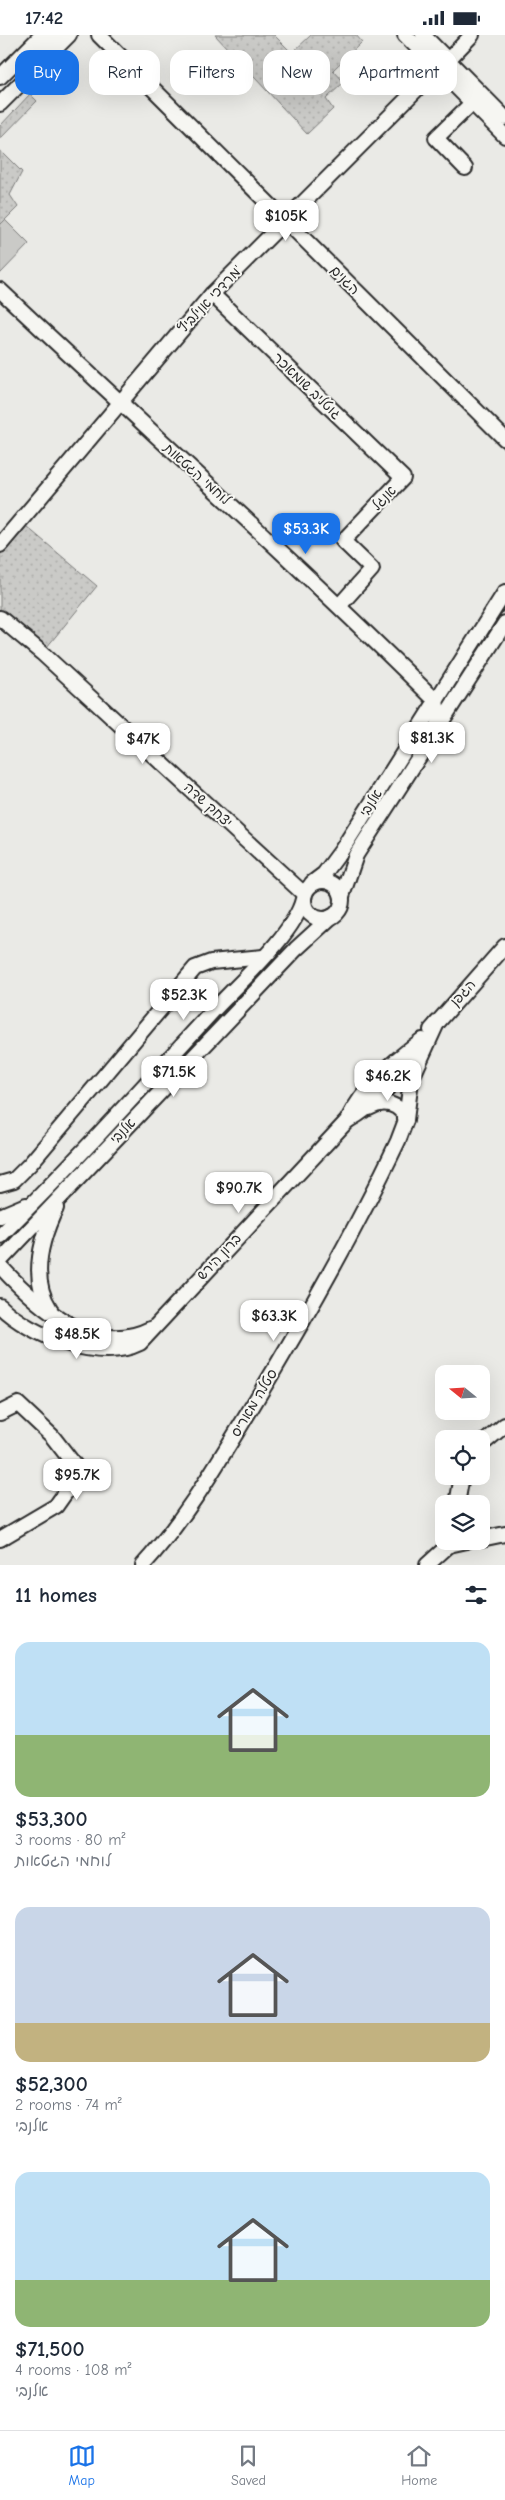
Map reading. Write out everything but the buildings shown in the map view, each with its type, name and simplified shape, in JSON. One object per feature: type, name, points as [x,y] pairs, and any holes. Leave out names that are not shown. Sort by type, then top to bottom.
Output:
[{"type":"street","points":[[0,65],[31,35]]},
{"type":"street","points":[[0,77],[42,35]]},
{"type":"street","points":[[0,91],[54,35]]},
{"type":"street","points":[[0,104],[69,35]]},
{"type":"street","name":"הגנים","points":[[99,35],[505,439]]},
{"type":"street","points":[[405,35],[425,50]]},
{"type":"street","points":[[423,35],[433,50]]},
{"type":"street","name":"מרדכי אנילביץ'","points":[[457,50],[472,35]]},
{"type":"street","points":[[457,76],[505,117]]},
{"type":"street","points":[[457,83],[472,103],[505,136]]},
{"type":"street","name":"מרדכי אנילביץ'","points":[[0,545],[212,294],[412,95]]},
{"type":"street","points":[[465,168],[436,137],[472,103]]},
{"type":"street","name":"לוחמי הגטאות","points":[[0,290],[119,403],[340,605],[436,701]]},
{"type":"street","name":"גוטליב שומאכר","points":[[212,294],[403,478]]},
{"type":"street","name":"אנגל","points":[[340,605],[372,569],[343,541],[403,478]]},
{"type":"street","name":"אלנבי","points":[[0,1236],[43,1193],[296,920],[304,897],[312,883],[324,875],[341,851],[505,592]]},
{"type":"street","name":"יצחק שדה","points":[[0,618],[42,653],[304,897]]},
{"type":"street","name":"אלנבי","points":[[0,1261],[296,949],[340,909],[342,896],[356,855],[505,623]]},
{"type":"street","points":[[436,701],[439,717],[436,731]]},
{"type":"street","points":[[312,883],[320,880],[330,881],[336,885],[342,896]]},
{"type":"street","points":[[304,897],[305,908],[313,917],[319,919],[331,917]]},
{"type":"street","name":"הגפן","points":[[392,1083],[422,1040],[505,947]]},
{"type":"street","points":[[0,1184],[14,1180],[30,1164],[195,968],[211,962],[263,957]]},
{"type":"street","name":"סטלה מאריס","points":[[143,1565],[192,1505],[300,1327],[387,1165],[407,1115],[413,1076],[437,1023]]},
{"type":"street","name":"הגפן","points":[[382,1072],[422,1040]]},
{"type":"street","points":[[382,1072],[403,1098],[407,1115]]},
{"type":"street","name":"ברון הירש","points":[[0,1306],[20,1323],[49,1337],[103,1350],[130,1349],[140,1343],[346,1121],[360,1098],[382,1072]]},
{"type":"street","name":"ברון הירש","points":[[346,1121],[368,1108],[392,1083]]},
{"type":"street","points":[[368,1108],[376,1104],[388,1104],[400,1109],[407,1115]]},
{"type":"street","points":[[0,1216],[24,1206],[43,1193]]},
{"type":"street","points":[[55,1315],[43,1298],[39,1264],[48,1227],[62,1195]]},
{"type":"street","name":"ברון הירש","points":[[0,1266],[31,1297],[55,1315],[77,1328],[103,1336],[134,1336],[153,1327]]},
{"type":"street","points":[[0,1319],[20,1323]]},
{"type":"street","points":[[0,1413],[18,1404],[52,1436],[80,1472],[56,1506],[0,1539]]},
{"type":"street","points":[[490,1438],[505,1425]]},
{"type":"street","points":[[490,1537],[505,1534]]},
{"type":"street","points":[[427,1565],[442,1550]]},
{"type":"shaded area","points":[[215,35],[274,35],[289,50],[263,50],[263,87],[253,76],[253,50],[229,50]]},
{"type":"shaded area","points":[[311,35],[356,35],[362,42],[354,50],[340,50],[340,63],[333,70],[340,78],[340,86],[326,99],[333,109],[307,134],[271,95],[330,95],[330,50],[295,50]]},
{"type":"shaded area","points":[[29,95],[37,101],[0,139],[0,126]]},
{"type":"shaded area","points":[[0,150],[22,172],[10,195],[18,207],[0,225]]},
{"type":"shaded area","points":[[5,220],[29,244],[0,274],[0,225]]},
{"type":"shaded area","points":[[20,521],[97,586],[42,653],[0,618],[0,545]]}]
